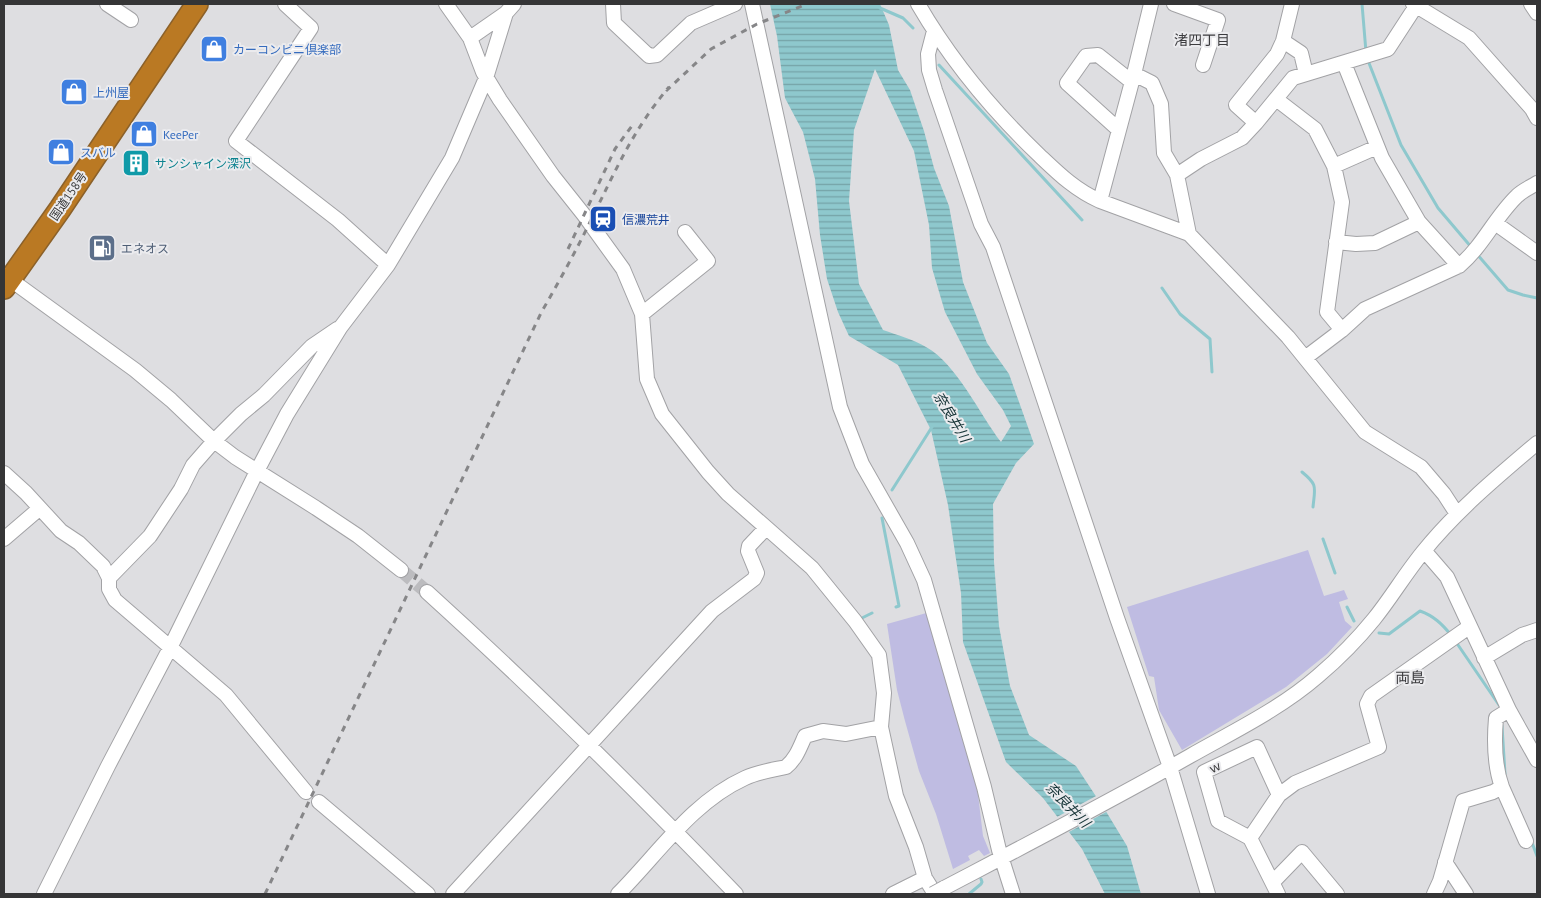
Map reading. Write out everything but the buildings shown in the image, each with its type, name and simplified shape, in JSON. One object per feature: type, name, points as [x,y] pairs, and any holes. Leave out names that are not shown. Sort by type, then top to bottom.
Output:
[{"type":"highway","name":"国道158号","points":[[5,276],[65,178],[184,4]]},
{"type":"highway","name":"国道158号","points":[[5,276],[60,209],[197,4]]},
{"type":"street","points":[[107,4],[131,20]]},
{"type":"street","points":[[285,4],[312,28],[236,141],[338,220],[388,265]]},
{"type":"street","points":[[446,4],[470,38],[486,78],[553,176],[584,215],[623,270],[637,297],[642,314],[647,379],[662,414],[728,494],[812,568],[855,621],[879,655],[884,693],[881,727],[896,796],[916,847],[925,878],[937,892],[1167,769],[1278,706],[1318,676],[1357,639],[1423,552],[1457,514],[1537,443]]},
{"type":"street","points":[[613,4],[614,23],[649,56],[657,55],[691,23],[735,4]]},
{"type":"street","points":[[752,4],[840,406],[862,464],[907,543],[924,580],[1013,894]]},
{"type":"street","points":[[918,4],[934,31],[985,97],[1025,141],[1066,181],[1086,195],[1189,234],[1288,337],[1364,432],[1421,467],[1444,494],[1457,514]]},
{"type":"street","points":[[1100,201],[1151,4]]},
{"type":"street","points":[[1174,4],[1218,20],[1203,65]]},
{"type":"street","points":[[1256,123],[1236,105],[1277,54],[1284,41],[1292,4]]},
{"type":"street","points":[[1531,4],[1537,13]]},
{"type":"street","points":[[1177,175],[1201,159],[1242,138],[1293,78],[1388,49],[1414,5],[1469,38],[1532,109],[1537,118]]},
{"type":"street","points":[[470,38],[510,8]]},
{"type":"street","points":[[44,894],[287,414],[340,328],[388,265],[452,158],[486,78],[510,8]]},
{"type":"street","points":[[934,31],[928,54],[929,70],[935,90],[981,224],[993,247],[1118,618],[1208,894]]},
{"type":"street","points":[[1284,41],[1301,53],[1306,74]]},
{"type":"street","points":[[1119,130],[1067,83],[1086,56],[1098,55],[1133,78],[1152,83],[1161,104],[1164,153],[1177,175],[1189,234]]},
{"type":"street","points":[[1344,63],[1382,158],[1419,222],[1459,266]]},
{"type":"street","points":[[1276,99],[1315,129],[1334,166],[1342,202],[1327,312],[1342,330]]},
{"type":"street","points":[[1334,166],[1377,147]]},
{"type":"street","points":[[1305,358],[1342,330],[1365,309],[1459,266],[1472,256],[1495,223],[1519,194],[1537,183]]},
{"type":"street","points":[[1336,242],[1374,243],[1419,222]]},
{"type":"street","points":[[1495,223],[1537,253]]},
{"type":"street","points":[[642,314],[708,262],[685,232]]},
{"type":"street","points":[[5,276],[134,370],[171,400],[214,441],[235,457],[358,536],[401,570]]},
{"type":"street","points":[[108,578],[150,536],[181,489],[193,465],[214,441],[241,414],[264,395],[312,346],[332,331],[340,328]]},
{"type":"street","points":[[4,473],[26,493],[61,531],[79,542],[104,566],[109,589],[115,600],[226,695],[306,792]]},
{"type":"street","points":[[4,539],[39,509]]},
{"type":"street","points":[[453,894],[712,611],[754,579],[757,573],[748,551],[749,546],[766,528]]},
{"type":"street","points":[[1423,552],[1428,555],[1447,577],[1509,710],[1537,760]]},
{"type":"street","points":[[427,592],[501,659],[590,745],[736,894]]},
{"type":"street","points":[[1337,894],[1302,852],[1275,888],[1250,838],[1279,795],[1295,783],[1379,747],[1367,704],[1371,696],[1469,627]]},
{"type":"street","points":[[1484,658],[1522,635],[1537,630]]},
{"type":"street","points":[[1509,710],[1496,718],[1495,737],[1498,775],[1526,841]]},
{"type":"street","points":[[618,894],[676,832],[709,801],[734,784],[757,773],[786,767],[796,755],[805,736],[823,731],[846,734],[881,727]]},
{"type":"street","name":"ｗ","points":[[1250,838],[1218,821],[1204,772],[1257,747],[1279,795]]},
{"type":"street","points":[[1434,894],[1463,801],[1494,792],[1502,787]]},
{"type":"street","points":[[319,802],[428,894]]},
{"type":"street","points":[[1445,862],[1466,894]]},
{"type":"street","points":[[893,894],[925,878]]},
{"type":"shaded area","points":[[1308,550],[1324,596],[1344,590],[1348,599],[1339,602],[1345,621],[1352,627],[1327,654],[1286,687],[1182,750],[1159,710],[1154,677],[1149,676],[1127,607]]},
{"type":"shaded area","points":[[930,612],[976,778],[983,836],[990,853],[984,856],[979,850],[968,856],[970,860],[953,869],[936,814],[919,771],[905,721],[897,690],[887,624]]},
{"type":"water","name":"奈良井川","points":[[770,4],[880,4],[889,25],[898,70],[910,90],[934,168],[949,206],[963,282],[987,343],[1009,374],[1034,444],[1016,463],[993,504],[994,562],[999,626],[1010,686],[1029,735],[1076,766],[1107,813],[1127,846],[1141,894],[1105,894],[1082,849],[1043,798],[1006,762],[963,642],[961,593],[948,505],[931,430],[898,365],[849,336],[838,312],[827,279],[820,235],[815,179],[803,132],[785,98],[777,36]],"holes":[[[875,69],[914,151],[929,225],[932,268],[945,312],[977,374],[1003,410],[1011,426],[1001,442],[948,365],[926,347],[905,337],[883,330],[859,284],[849,201],[854,130]]]},
{"type":"pier","points":[[1098,795],[1108,811],[1067,833],[1055,818]]},
{"type":"waterway","points":[[1362,4],[1366,52]]},
{"type":"waterway","points":[[880,8],[903,18],[913,28]]},
{"type":"waterway","points":[[1367,58],[1401,145],[1438,208],[1472,248]]},
{"type":"waterway","points":[[939,65],[1082,220]]},
{"type":"waterway","points":[[1476,253],[1508,290],[1537,298]]},
{"type":"waterway","points":[[1162,288],[1180,314],[1210,339],[1212,372]]},
{"type":"waterway","points":[[892,490],[932,427]]},
{"type":"waterway","points":[[1302,472],[1311,480],[1314,487],[1313,507]]},
{"type":"waterway","points":[[882,518],[899,606],[896,607]]},
{"type":"waterway","points":[[1323,539],[1335,573]]},
{"type":"waterway","points":[[1347,607],[1354,621]]},
{"type":"waterway","points":[[1379,633],[1389,634],[1420,611],[1437,621],[1451,635]]},
{"type":"waterway","points":[[862,618],[872,613]]},
{"type":"waterway","points":[[1456,642],[1499,705]]},
{"type":"waterway","points":[[1502,726],[1505,774]]},
{"type":"waterway","points":[[1531,840],[1537,856]]},
{"type":"waterway","points":[[969,894],[981,884],[981,879]]},
{"type":"tunnel","points":[[401,570],[427,592]]},
{"type":"railway","points":[[666,91],[711,49],[757,24],[807,4]]},
{"type":"railway","points":[[265,894],[541,313],[634,136],[669,87]]},
{"type":"railway","points":[[568,249],[615,149],[634,123]]},
{"type":"place","name":"カーコンビニ倶楽部","points":[[214,49]]},
{"type":"place","name":"上州屋","points":[[74,92]]},
{"type":"place","name":"KeePer","points":[[144,134]]},
{"type":"place","name":"スバル","points":[[61,152]]},
{"type":"place","name":"サンシャイン深沢","points":[[136,163]]},
{"type":"place","name":"信濃荒井","points":[[603,219]]},
{"type":"place","name":"エネオス","points":[[102,248]]},
{"type":"district","name":"渚四丁目","points":[[1202,40]]},
{"type":"district","name":"両島","points":[[1410,677]]}]
